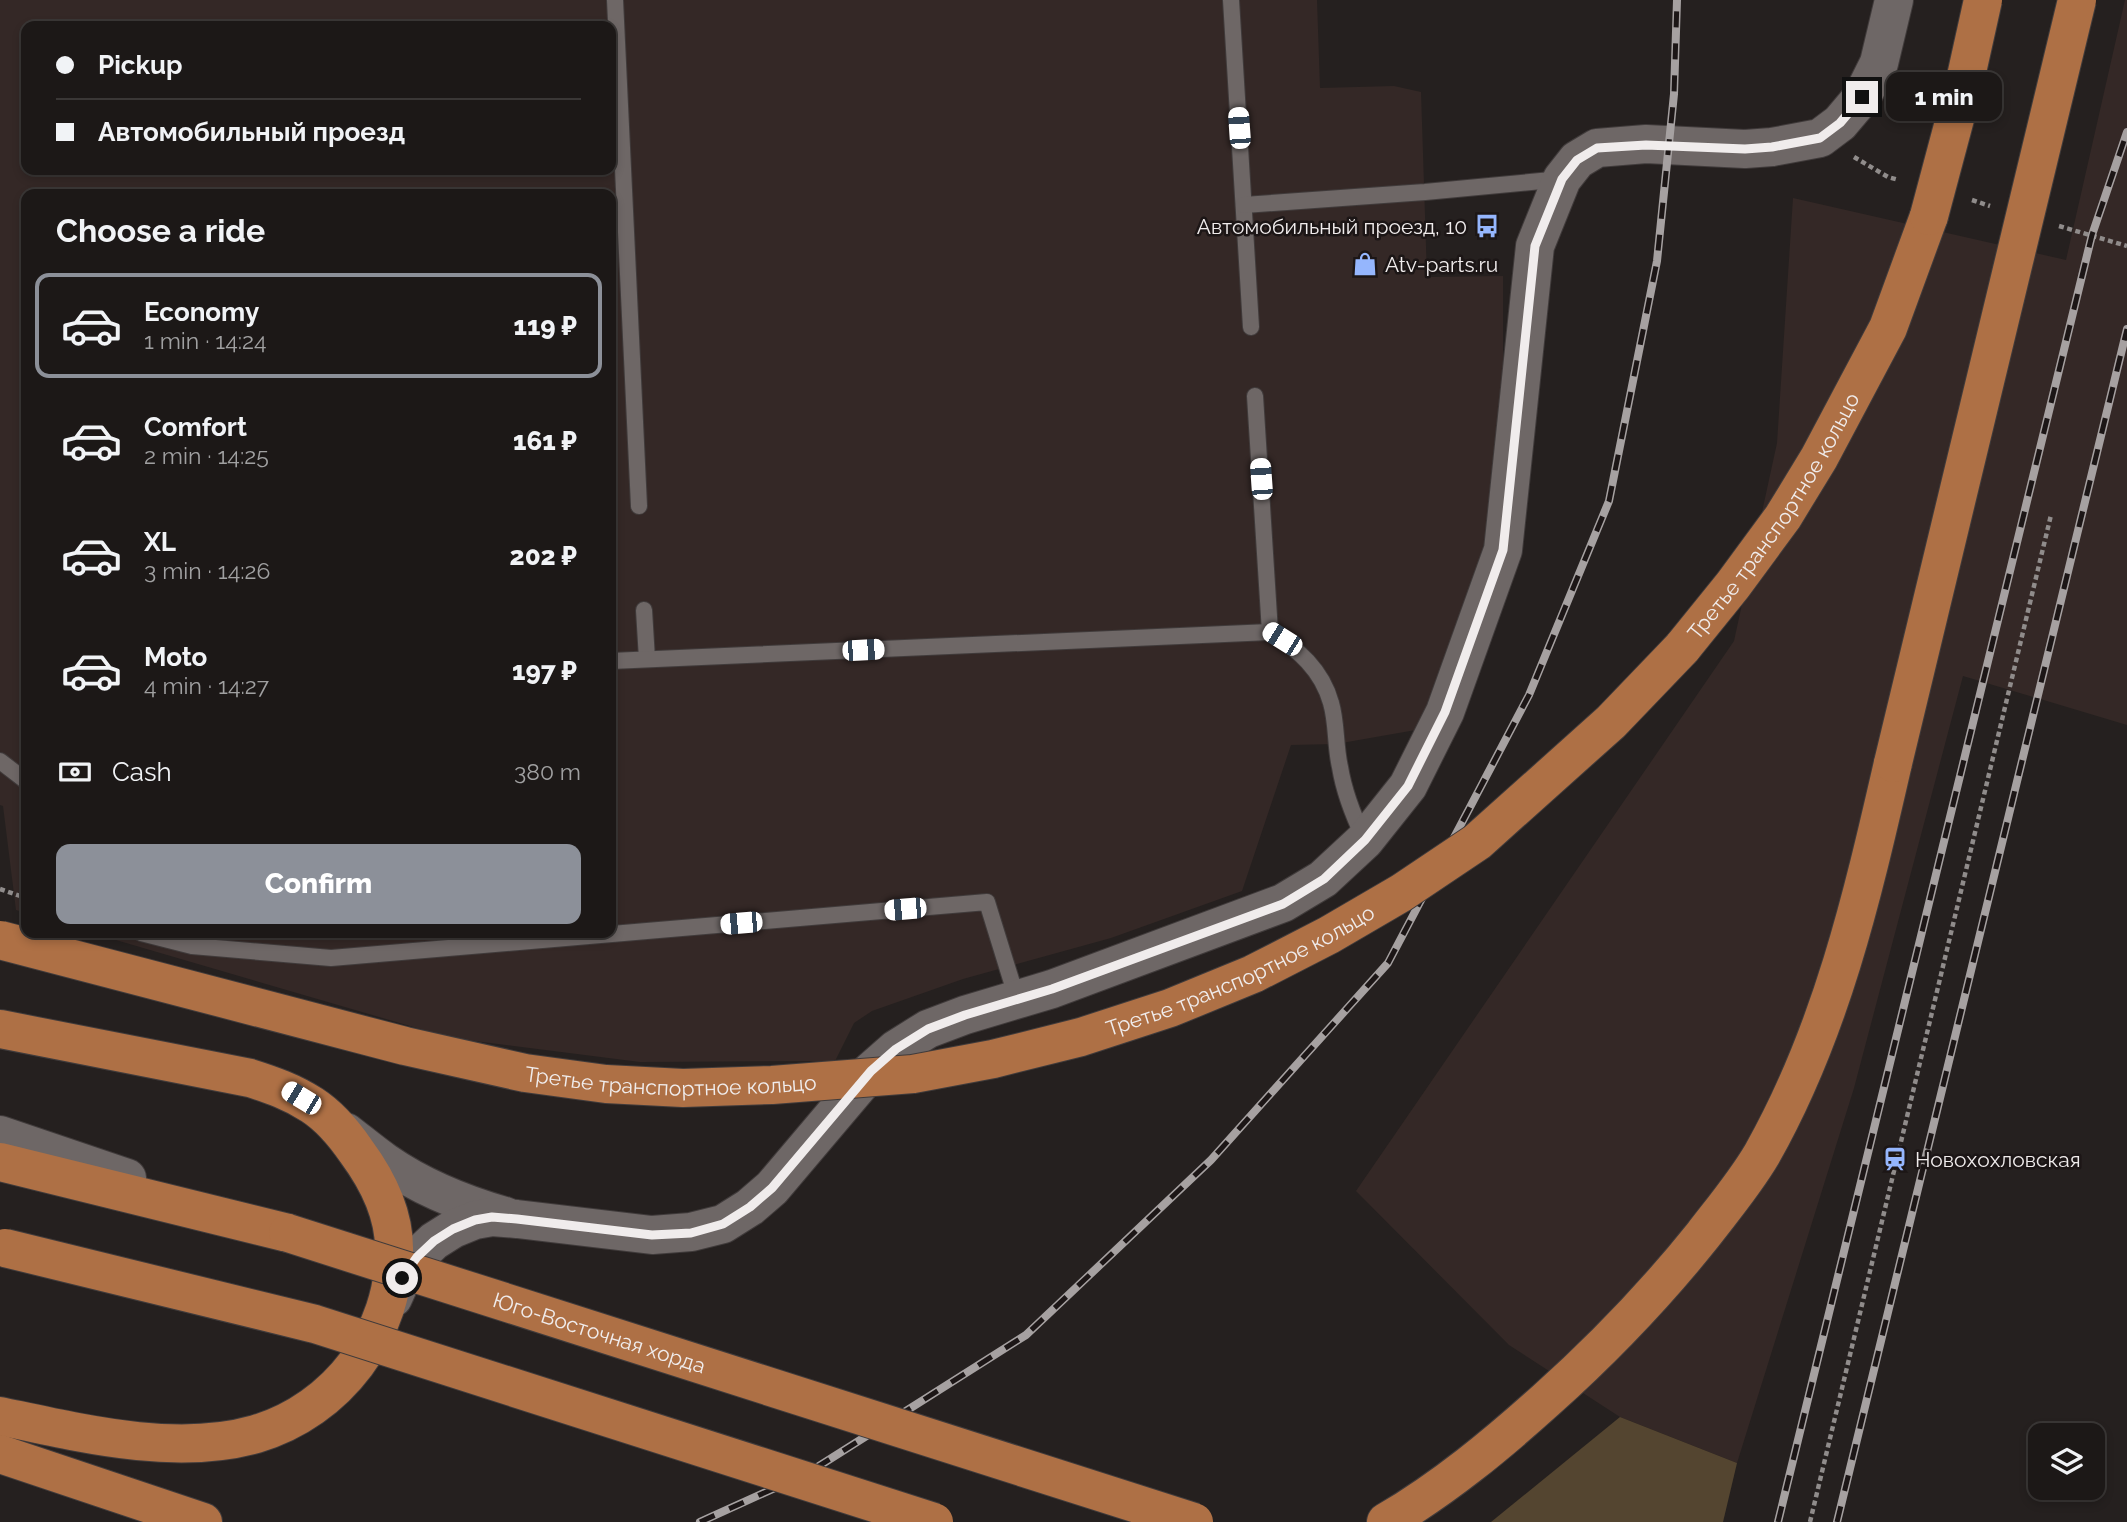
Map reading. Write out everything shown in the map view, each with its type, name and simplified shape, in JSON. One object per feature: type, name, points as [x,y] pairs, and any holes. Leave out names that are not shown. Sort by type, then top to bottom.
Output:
[{"type":"main road","name":"Третье транспортное кольцо","points":[[0,940],[405,1046],[526,1073],[606,1084],[683,1088],[772,1085],[913,1074],[993,1059],[1081,1037],[1170,1009],[1253,974],[1401,894],[1477,842],[1611,722],[1682,648],[1733,585],[1783,517],[1812,470],[1888,328],[1928,216],[1965,81],[1983,0]]},
{"type":"main road","points":[[1386,1522],[1441,1487],[1495,1446],[1625,1325],[1673,1273],[1732,1197],[1762,1154],[1800,1076],[1827,1010],[1859,909],[2077,0]]},
{"type":"main road","points":[[0,1029],[250,1078],[286,1090],[315,1107],[348,1140],[372,1173],[387,1210],[395,1246],[392,1283],[381,1324],[361,1359],[340,1384],[289,1422],[255,1434],[213,1441],[173,1443],[98,1436],[0,1416]]},
{"type":"main road","name":"Юго-Восточная хорда","points":[[13,1152],[288,1233],[1194,1522]]},
{"type":"main road","points":[[2,1247],[315,1324],[934,1522]]},
{"type":"main road","points":[[0,1454],[203,1522]]},
{"type":"street","points":[[381,1324],[402,1278],[417,1257],[434,1241],[475,1220],[492,1217],[517,1219],[652,1235],[691,1233],[723,1224],[750,1207],[772,1188],[871,1071],[896,1049],[928,1029],[1052,989],[1283,904],[1324,879],[1365,840],[1408,786],[1445,712],[1503,550],[1535,246],[1562,179],[1577,160],[1597,148],[1646,145],[1745,149],[1820,138],[1840,123],[1862,97],[1879,62],[1894,0]]},
{"type":"street","points":[[315,1107],[385,1163],[425,1186],[456,1200],[517,1219]]},
{"type":"lane","points":[[615,0],[616,21]]},
{"type":"lane","points":[[1231,0],[1251,327]]},
{"type":"lane","points":[[616,21],[639,506]]},
{"type":"lane","points":[[1244,205],[1562,179]]},
{"type":"lane","points":[[1255,396],[1270,632]]},
{"type":"lane","points":[[644,610],[647,659]]},
{"type":"lane","points":[[616,661],[1270,632],[1294,647],[1319,675],[1331,703],[1339,766],[1346,793],[1365,840]]},
{"type":"lane","points":[[0,761],[21,777]]},
{"type":"lane","points":[[616,934],[987,902],[1017,999]]},
{"type":"lane","points":[[161,938],[192,946],[331,958],[565,938]]},
{"type":"path","points":[[1810,1522],[2051,514]]},
{"type":"path","points":[[0,889],[21,896]]},
{"type":"shaded area","points":[[0,0],[1317,0],[1320,88],[1394,86],[1421,92],[1427,277],[1503,276],[1503,449],[1490,572],[1427,728],[1336,744],[1291,745],[1242,891],[1111,938],[963,979],[872,1011],[854,1023],[835,1061],[640,1062],[451,1038],[109,938],[616,938],[616,189],[21,189],[21,912],[16,910],[3,806],[0,805]]},
{"type":"shaded area","points":[[2125,0],[2127,725],[1963,676],[1854,1088],[1737,1463],[1620,1417],[1509,1345],[1356,1191],[1734,641],[1777,443],[1793,198],[2066,260]]},
{"type":"shaded area","points":[[1620,1417],[1737,1463],[1723,1522],[1491,1522]]},
{"type":"railway","points":[[700,1522],[808,1473],[1026,1335],[1211,1160],[1388,963],[1529,695],[1609,501],[1657,261],[1674,94],[1677,0]]},
{"type":"railway","points":[[1778,1522],[2092,235],[2127,132]]},
{"type":"railway","points":[[1837,1522],[2127,329]]},
{"type":"place","name":"Автомобильный проезд, 10","points":[[1487,226]]},
{"type":"place","name":"Atv-parts.ru","points":[[1365,264]]},
{"type":"place","name":"Новохохловская","points":[[1895,1159]]},
{"type":"route","points":[[402,1278],[417,1257],[434,1241],[453,1229],[475,1220],[492,1217],[652,1235],[691,1233],[723,1224],[750,1207],[772,1188],[871,1071],[896,1049],[928,1029],[1052,989],[1283,904],[1324,879],[1365,840],[1408,786],[1445,712],[1503,550],[1535,246],[1562,179],[1577,160],[1597,148],[1646,145],[1745,149],[1820,138],[1840,123],[1862,97]]}]
